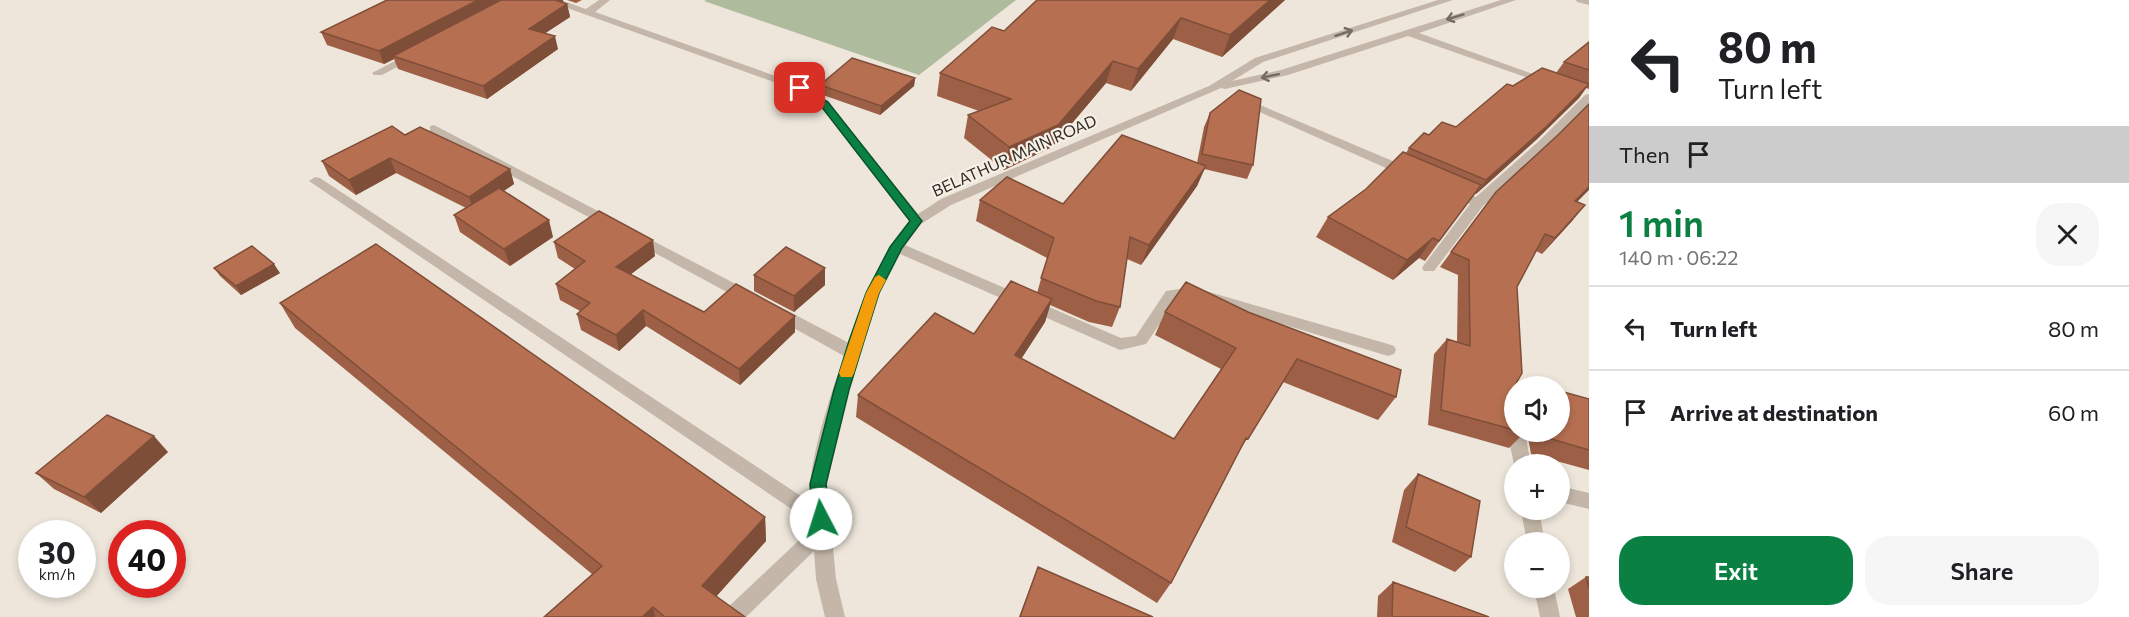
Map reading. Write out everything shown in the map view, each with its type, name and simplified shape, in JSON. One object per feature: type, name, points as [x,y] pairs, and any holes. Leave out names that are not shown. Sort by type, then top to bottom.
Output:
[{"type":"street","points":[[550,0],[800,88],[824,104],[916,221]]},
{"type":"street","points":[[588,13],[605,0]]},
{"type":"street","name":"BELATHUR MAIN ROAD","points":[[835,617],[826,579],[818,484],[841,390],[873,293],[896,247],[916,221],[946,202],[1213,88],[1259,60],[1448,0]]},
{"type":"street","name":"BELATHUR MAIN ROAD","points":[[1213,88],[1284,73],[1511,0]]},
{"type":"street","points":[[1581,0],[1589,2]]},
{"type":"street","points":[[1406,32],[1560,86]]},
{"type":"street","points":[[378,73],[418,52]]},
{"type":"street","points":[[1213,88],[1425,180]]},
{"type":"street","points":[[1429,268],[1478,203],[1542,145],[1586,95]]},
{"type":"street","points":[[434,129],[853,352]]},
{"type":"street","points":[[315,181],[822,525],[732,617]]},
{"type":"street","points":[[1446,189],[1478,203]]},
{"type":"street","points":[[896,247],[1120,344],[1141,340],[1171,295],[1186,292],[1388,351]]},
{"type":"street","points":[[1570,496],[1589,501]]},
{"type":"street","points":[[1546,598],[1550,617]]},
{"type":"green space","points":[[1016,0],[919,75],[704,1]]},
{"type":"building","points":[[387,0],[478,0],[379,51],[321,32]]},
{"type":"building","points":[[501,0],[555,0],[567,4],[529,29],[555,36],[483,86],[393,56]]},
{"type":"building","points":[[1037,0],[1270,0],[1230,35],[1181,18],[1138,69],[1113,61],[1058,125],[1009,147],[968,115],[1011,99],[940,73],[992,27],[1004,31]]},
{"type":"building","points":[[1589,42],[1589,70],[1564,62]]},
{"type":"building","points":[[852,58],[915,78],[881,106],[820,85]]},
{"type":"building","points":[[1542,68],[1589,84],[1547,126],[1486,180],[1409,148],[1424,133],[1429,135],[1442,122],[1456,127],[1507,84],[1513,86]]},
{"type":"building","points":[[1239,90],[1261,99],[1253,165],[1202,154],[1210,113]]},
{"type":"building","points":[[1589,104],[1589,187],[1575,201],[1585,205],[1555,238],[1545,234],[1517,287],[1522,373],[1520,376],[1504,376],[1504,427],[1441,410],[1447,339],[1470,346],[1469,260],[1451,252],[1496,192]]},
{"type":"building","points":[[392,126],[405,135],[420,127],[510,169],[469,197],[390,158],[349,180],[322,161]]},
{"type":"building","points":[[1122,135],[1206,166],[1149,245],[1130,237],[1120,307],[1096,301],[1041,278],[1054,238],[980,200],[1007,177],[1063,204]]},
{"type":"building","points":[[1403,152],[1481,185],[1439,241],[1433,238],[1407,260],[1328,217],[1366,189]]},
{"type":"building","points":[[499,188],[549,220],[504,249],[454,215]]},
{"type":"building","points":[[599,211],[653,240],[616,267],[704,312],[736,284],[795,316],[739,369],[643,310],[616,335],[577,314],[590,303],[556,284],[585,261],[554,242]]},
{"type":"building","points":[[376,244],[765,517],[702,586],[745,617],[665,617],[653,607],[642,617],[544,617],[602,566],[280,303]]},
{"type":"building","points":[[252,246],[274,264],[236,286],[214,268]]},
{"type":"building","points":[[786,247],[825,268],[794,296],[754,275]]},
{"type":"building","points":[[1011,281],[1052,299],[1015,355],[1174,439],[1236,348],[1165,312],[1186,282],[1248,312],[1401,370],[1396,397],[1297,359],[1248,439],[1246,438],[1171,583],[858,395],[935,313],[974,334]]},
{"type":"building","points":[[1570,394],[1589,399],[1589,450],[1562,442],[1570,442]]},
{"type":"building","points":[[107,415],[154,436],[84,497],[36,473]]},
{"type":"building","points":[[1418,474],[1480,501],[1471,557],[1406,527]]},
{"type":"building","points":[[1038,567],[1153,617],[1020,617]]},
{"type":"building","points":[[1393,582],[1489,617],[1392,617]]},
{"type":"slow traffic","points":[[846,373],[879,280]]},
{"type":"route","points":[[800,88],[824,104],[916,221],[896,247],[873,293],[856,341],[841,390],[818,484],[821,519]]}]
